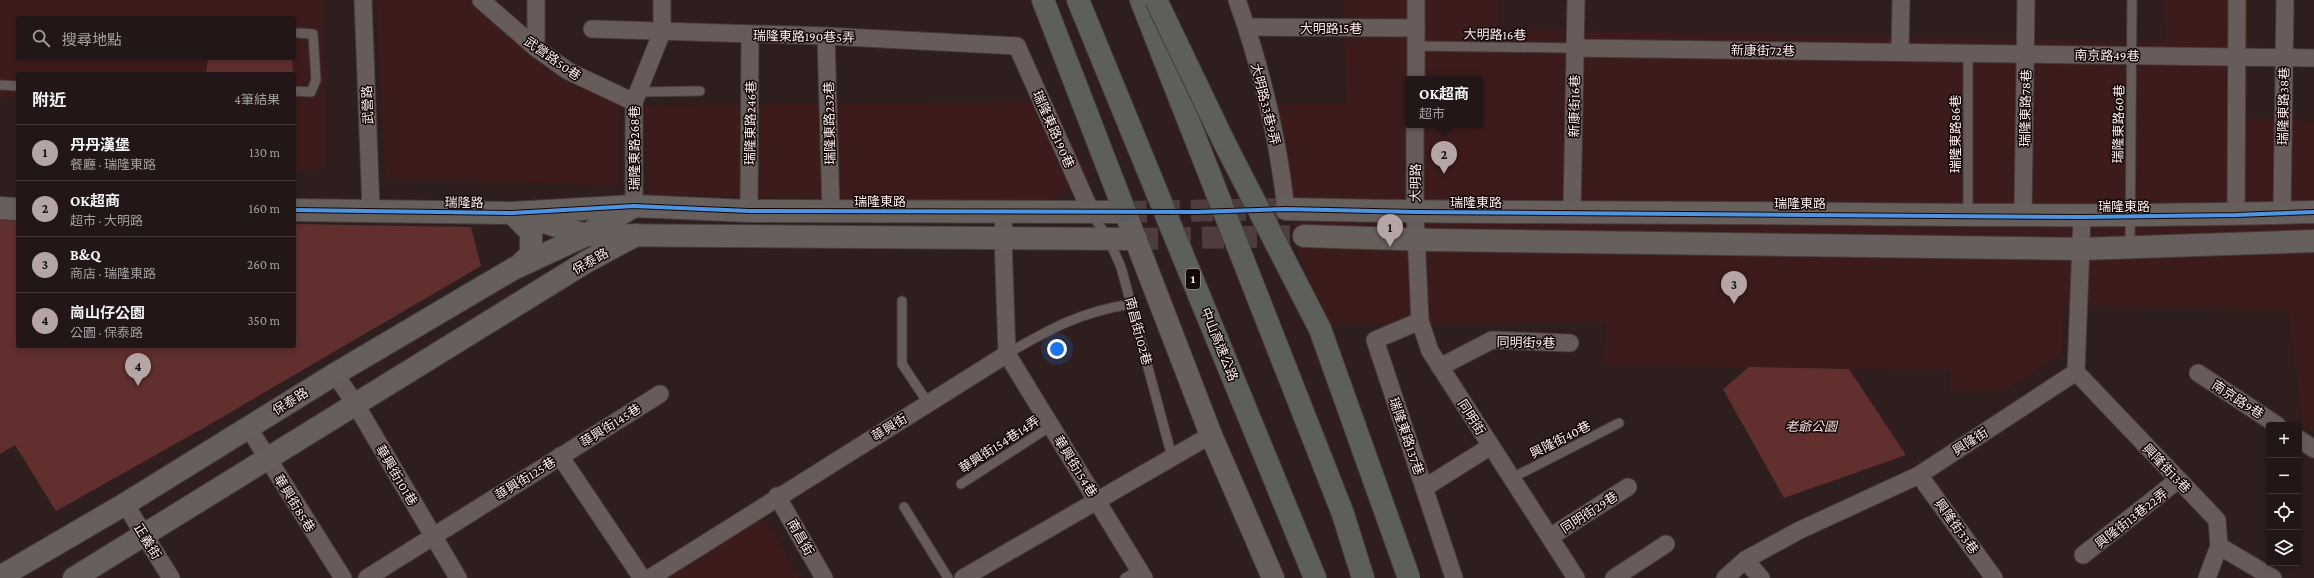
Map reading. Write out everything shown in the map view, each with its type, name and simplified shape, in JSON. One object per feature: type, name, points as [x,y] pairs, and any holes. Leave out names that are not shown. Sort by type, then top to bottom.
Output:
[{"type":"highway","points":[[1043,0],[1125,212]]},
{"type":"highway","name":"中山高速公路","points":[[1078,0],[1312,572]]},
{"type":"highway","points":[[1141,0],[1343,514],[1363,578]]},
{"type":"highway","points":[[1156,0],[1225,144],[1320,329],[1409,578]]},
{"type":"street","name":"武營路","points":[[363,0],[371,210]]},
{"type":"street","name":"武營路50巷","points":[[481,0],[536,48],[568,71],[636,97]]},
{"type":"street","points":[[536,0],[536,48]]},
{"type":"street","name":"瑞隆東路268巷","points":[[634,206],[636,97],[662,32],[662,0]]},
{"type":"street","name":"大明路33巷9弄","points":[[1238,0],[1247,27],[1280,157],[1286,209]]},
{"type":"street","points":[[1416,0],[1416,76]]},
{"type":"street","name":"新康街16巷","points":[[1572,212],[1576,0]]},
{"type":"street","points":[[1900,52],[1901,0]]},
{"type":"street","name":"瑞隆東路78巷","points":[[2023,215],[2026,0]]},
{"type":"street","points":[[2236,215],[2237,0]]},
{"type":"street","name":"瑞隆東路38巷","points":[[2282,212],[2285,0]]},
{"type":"street","name":"大明路15巷","points":[[1247,27],[1416,28]]},
{"type":"street","name":"瑞隆東路190巷5弄","points":[[592,29],[750,35],[826,36],[1017,46]]},
{"type":"street","name":"瑞隆東路246巷","points":[[749,210],[750,35]]},
{"type":"street","name":"瑞隆東路232巷","points":[[826,36],[831,211]]},
{"type":"street","name":"瑞隆東路190巷","points":[[1017,46],[1091,212]]},
{"type":"street","name":"新康街72巷","points":[[1574,48],[1900,52]]},
{"type":"street","name":"南京路49巷","points":[[1900,52],[2314,58]]},
{"type":"street","name":"大明路","points":[[1415,128],[1416,240]]},
{"type":"street","name":"瑞隆路","points":[[296,210],[512,213],[634,206]]},
{"type":"street","points":[[586,235],[634,206]]},
{"type":"street","name":"瑞隆東路","points":[[634,206],[749,210],[1125,212]]},
{"type":"street","points":[[0,208],[16,209]]},
{"type":"street","points":[[586,209],[586,262]]},
{"type":"street","name":"瑞隆東路","points":[[1286,209],[1415,212],[2082,216],[2236,215],[2282,212],[2314,212]]},
{"type":"street","points":[[1004,211],[1003,238],[1007,354]]},
{"type":"street","points":[[1125,212],[1211,435],[1273,578]]},
{"type":"street","name":"瑞隆路","points":[[512,213],[586,235]]},
{"type":"street","points":[[512,213],[531,232],[531,254],[520,265]]},
{"type":"street","name":"瑞隆東路","points":[[1772,213],[1772,244]]},
{"type":"street","points":[[2076,372],[2082,216]]},
{"type":"street","points":[[586,235],[1136,239]]},
{"type":"street","name":"保泰路","points":[[0,577],[125,504],[335,374],[520,265],[549,254],[586,235]]},
{"type":"street","name":"保泰路","points":[[74,578],[586,262],[636,235]]},
{"type":"street","points":[[1304,236],[1416,240],[2080,249],[2314,241]]},
{"type":"street","name":"同明街","points":[[1416,240],[1420,321],[1430,351],[1576,578]]},
{"type":"street","name":"瑞隆東路137巷","points":[[1420,321],[1375,340],[1454,578]]},
{"type":"street","name":"同明街9巷","points":[[1440,367],[1492,340],[1570,343]]},
{"type":"street","name":"華興街","points":[[650,578],[777,496],[1007,354]]},
{"type":"street","name":"華興街154巷","points":[[1007,354],[1097,500],[1136,575]]},
{"type":"street","name":"興隆街","points":[[1725,578],[1745,560],[1798,531],[1919,475],[2076,372]]},
{"type":"street","name":"興隆街13巷","points":[[2076,372],[2217,520],[2219,546],[2207,578]]},
{"type":"street","name":"南京路9巷","points":[[2198,373],[2272,422]]},
{"type":"street","name":"華興街101巷","points":[[335,374],[356,405],[458,578]]},
{"type":"street","name":"華興街145巷","points":[[560,456],[660,394]]},
{"type":"street","name":"華興街85巷","points":[[248,427],[343,578]]},
{"type":"street","points":[[963,578],[1211,435]]},
{"type":"street","points":[[2302,441],[2314,449]]},
{"type":"street","points":[[1424,488],[1491,446]]},
{"type":"street","name":"華興街125巷","points":[[366,578],[560,456],[642,578]]},
{"type":"street","name":"興隆街33巷","points":[[1919,475],[1994,578]]},
{"type":"street","name":"興隆街13巷22弄","points":[[2083,555],[2178,480]]},
{"type":"street","name":"同明街29巷","points":[[1550,537],[1628,487]]},
{"type":"street","name":"南昌街","points":[[777,496],[824,578]]},
{"type":"street","name":"正義街","points":[[125,504],[171,578]]},
{"type":"street","points":[[1614,578],[1666,544]]},
{"type":"street","points":[[2219,546],[2273,578]]},
{"type":"street","points":[[1745,560],[1761,578]]},
{"type":"lane","name":"瑞隆東路60巷","points":[[2130,248],[2132,0]]},
{"type":"lane","points":[[296,91],[311,92],[316,80],[313,34],[298,33]]},
{"type":"lane","name":"大明路16巷","points":[[1416,46],[1574,48]]},
{"type":"lane","name":"瑞隆東路86巷","points":[[1968,53],[1968,215]]},
{"type":"lane","points":[[0,85],[16,86]]},
{"type":"lane","points":[[636,97],[700,91]]},
{"type":"lane","name":"南昌街102巷","points":[[1091,212],[1108,238],[1121,267],[1172,457]]},
{"type":"lane","points":[[902,301],[902,364],[928,403]]},
{"type":"lane","points":[[1007,354],[1067,321],[1099,309],[1131,304]]},
{"type":"lane","name":"興隆街40巷","points":[[1512,478],[1619,423]]},
{"type":"lane","name":"華興街154巷14弄","points":[[961,484],[1051,426]]},
{"type":"lane","points":[[904,507],[948,578]]},
{"type":"shaded area","points":[[0,0],[324,0],[326,169],[296,170],[296,72],[16,72],[16,97],[0,97]]},
{"type":"shaded area","points":[[376,0],[470,0],[537,59],[620,102],[618,186],[385,178]]},
{"type":"shaded area","points":[[1343,0],[1497,0],[1497,29],[2165,42],[2164,0],[2249,0],[2248,118],[2314,121],[2314,433],[2303,425],[2288,310],[2064,305],[2062,354],[2006,390],[1951,391],[1949,370],[1603,365],[1606,322],[1326,324],[1298,252],[1278,104],[1346,103]]},
{"type":"shaded area","points":[[1051,102],[1090,178],[1047,202],[648,195],[644,105]]},
{"type":"shaded area","points":[[765,517],[799,578],[668,578]]},
{"type":"green space","points":[[208,60],[292,60],[293,72],[206,72]]},
{"type":"green space","points":[[0,218],[16,219],[16,348],[296,348],[296,224],[471,227],[481,266],[207,426],[56,511],[15,445],[0,454]]},
{"type":"green space","name":"老爺公園","points":[[1749,367],[1849,369],[1906,455],[1784,498],[1723,389]]},
{"type":"tunnel","points":[[1125,212],[1286,209]]},
{"type":"tunnel","points":[[1136,239],[1304,236]]},
{"type":"cycle path","points":[[296,210],[512,213],[634,206],[749,211],[1198,212],[1286,209],[1415,212],[2082,217],[2236,215],[2314,212]]},
{"type":"place","name":"OK超商","points":[[1444,174]]},
{"type":"place","name":"丹丹漢堡","points":[[1390,247]]},
{"type":"place","name":"B&Q","points":[[1734,304]]},
{"type":"place","name":"崗山仔公園","points":[[138,386]]}]
